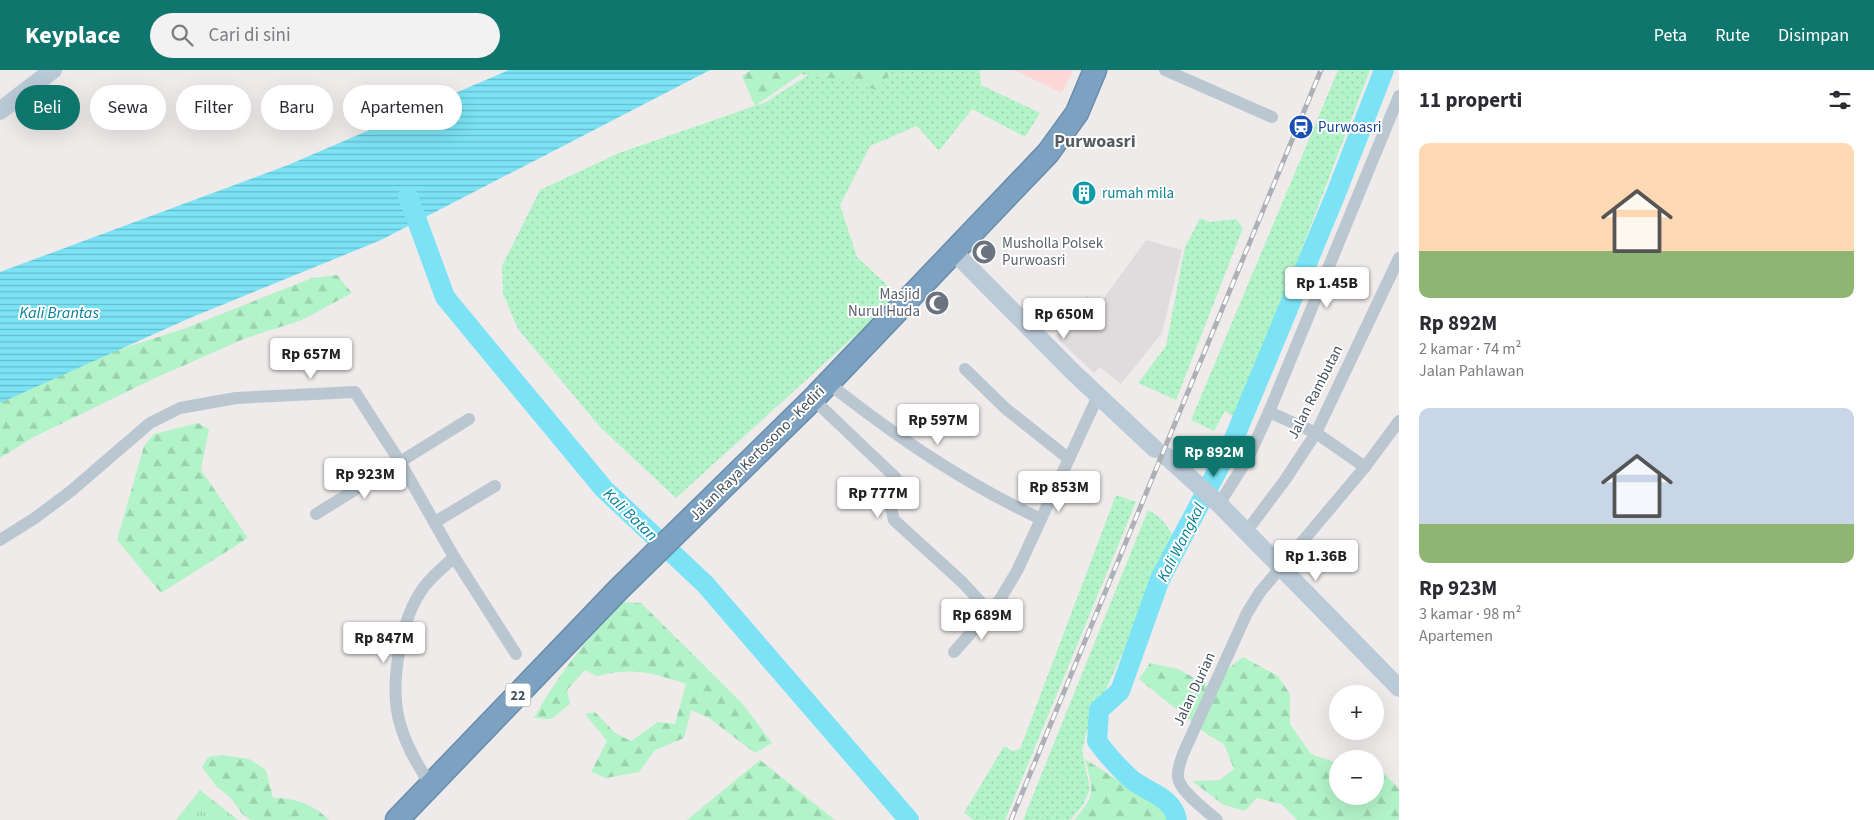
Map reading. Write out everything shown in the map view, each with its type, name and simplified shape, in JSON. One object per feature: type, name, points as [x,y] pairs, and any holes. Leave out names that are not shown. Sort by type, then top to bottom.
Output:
[{"type":"highway","name":"Jalan Raya Kertosono - Kediri","points":[[397,820],[640,570],[813,399],[954,252],[1064,133],[1080,105],[1095,70]]},
{"type":"main road","points":[[0,112],[52,70]]},
{"type":"main road","points":[[954,252],[1098,396],[1216,502],[1399,688]]},
{"type":"street","points":[[1165,70],[1272,118]]},
{"type":"street","points":[[1216,502],[1248,458],[1269,412],[1399,96]]},
{"type":"street","name":"Jalan Rambutan","points":[[1246,532],[1285,480],[1316,433],[1399,258]]},
{"type":"street","points":[[965,369],[1006,408],[1069,460]]},
{"type":"street","points":[[828,383],[959,477],[993,497],[1041,519]]},
{"type":"street","points":[[0,540],[35,518],[71,491],[150,424],[180,408],[212,401],[328,392],[355,392],[400,462],[454,557],[516,654]]},
{"type":"street","points":[[954,652],[990,612],[1017,572],[1098,396]]},
{"type":"street","points":[[813,399],[896,478],[898,483],[890,504],[894,520],[962,582],[990,612]]},
{"type":"street","points":[[1269,412],[1316,433],[1365,467]]},
{"type":"street","points":[[316,514],[468,419]]},
{"type":"street","name":"Jalan Durian","points":[[1217,820],[1190,796],[1180,783],[1178,776],[1181,760],[1198,717],[1247,613],[1279,567],[1321,521],[1399,421]]},
{"type":"street","points":[[435,522],[495,486]]},
{"type":"street","points":[[430,784],[413,756],[400,724],[397,703],[399,654],[405,624],[417,600],[425,586],[454,557]]},
{"type":"shaded area","points":[[1014,70],[1073,70],[1062,93]]},
{"type":"shaded area","points":[[1146,240],[1182,250],[1162,333],[1121,384],[1100,367],[1094,373],[1055,336],[1087,296],[1099,305]]},
{"type":"green space","points":[[751,70],[893,70],[876,90],[846,80],[801,74],[755,106],[742,76]]},
{"type":"green space","points":[[816,70],[980,70],[981,85],[1040,113],[1025,137],[972,109],[939,151],[917,126],[870,146],[840,205],[857,257],[899,296],[676,498],[601,428],[518,329],[503,294],[502,266],[540,190],[619,153],[766,102]]},
{"type":"green space","points":[[1338,70],[1370,70],[1237,419],[1225,411],[1214,431],[1191,420]]},
{"type":"green space","points":[[1200,218],[1210,222],[1236,219],[1243,228],[1176,400],[1138,383],[1166,346],[1185,247]]},
{"type":"green space","points":[[337,275],[352,293],[302,320],[246,338],[153,379],[34,437],[0,458],[0,388],[186,328],[312,278]]},
{"type":"green space","points":[[198,423],[209,429],[201,470],[248,538],[161,593],[117,540],[144,446],[154,434]]},
{"type":"green space","points":[[1116,495],[1136,502],[1005,820],[974,820],[964,813],[1004,746],[1012,751],[1020,749]]},
{"type":"green space","points":[[1148,510],[1160,518],[1175,538],[1086,733],[1082,751],[1090,789],[1083,805],[1070,820],[1023,820]]},
{"type":"green space","points":[[624,602],[641,603],[742,703],[772,743],[755,753],[709,718],[691,710],[684,738],[655,750],[639,772],[606,778],[591,772],[607,741],[585,714],[595,712],[615,733],[631,741],[658,722],[675,724],[686,684],[663,676],[642,672],[632,671],[597,676],[585,670],[567,690],[570,704],[551,719],[534,718],[574,657]]},
{"type":"green space","points":[[1243,657],[1278,676],[1290,694],[1290,724],[1311,754],[1329,760],[1329,805],[1384,805],[1384,773],[1399,789],[1399,820],[1297,820],[1281,804],[1257,798],[1245,811],[1224,805],[1192,781],[1220,780],[1234,769],[1224,744],[1208,735],[1139,679],[1150,663],[1178,669],[1207,685]]},
{"type":"green space","points":[[223,755],[249,759],[266,770],[273,798],[289,799],[304,803],[323,814],[329,820],[251,820],[243,815],[231,798],[216,786],[202,767],[208,757]]},
{"type":"green space","points":[[1085,759],[1179,820],[1074,820],[1090,798],[1090,778]]},
{"type":"green space","points":[[760,760],[835,820],[687,820]]},
{"type":"green space","points":[[200,790],[238,820],[176,820]]},
{"type":"water","name":"Kali Brantas","points":[[509,70],[710,70],[381,240],[190,318],[0,403],[0,272],[288,165],[369,130],[462,130],[462,90]]},
{"type":"waterway","name":"Kali Wangkal","points":[[1177,820],[1175,812],[1165,800],[1131,779],[1097,741],[1099,710],[1120,691],[1160,579],[1233,441],[1335,196],[1384,70]]},
{"type":"waterway","name":"Kali Batan","points":[[408,196],[445,297],[604,489],[705,584],[909,820]]},
{"type":"railway","points":[[1011,820],[1321,70]]},
{"type":"place","name":"Purwoasri","points":[[1301,127]]},
{"type":"place","name":"rumah mila","points":[[1084,193]]},
{"type":"place","name":"Musholla Polsek Purwoasri","points":[[984,252]]},
{"type":"place","name":"Masjid Nurul Huda","points":[[937,303]]},
{"type":"district","name":"Purwoasri","points":[[1095,141]]}]
